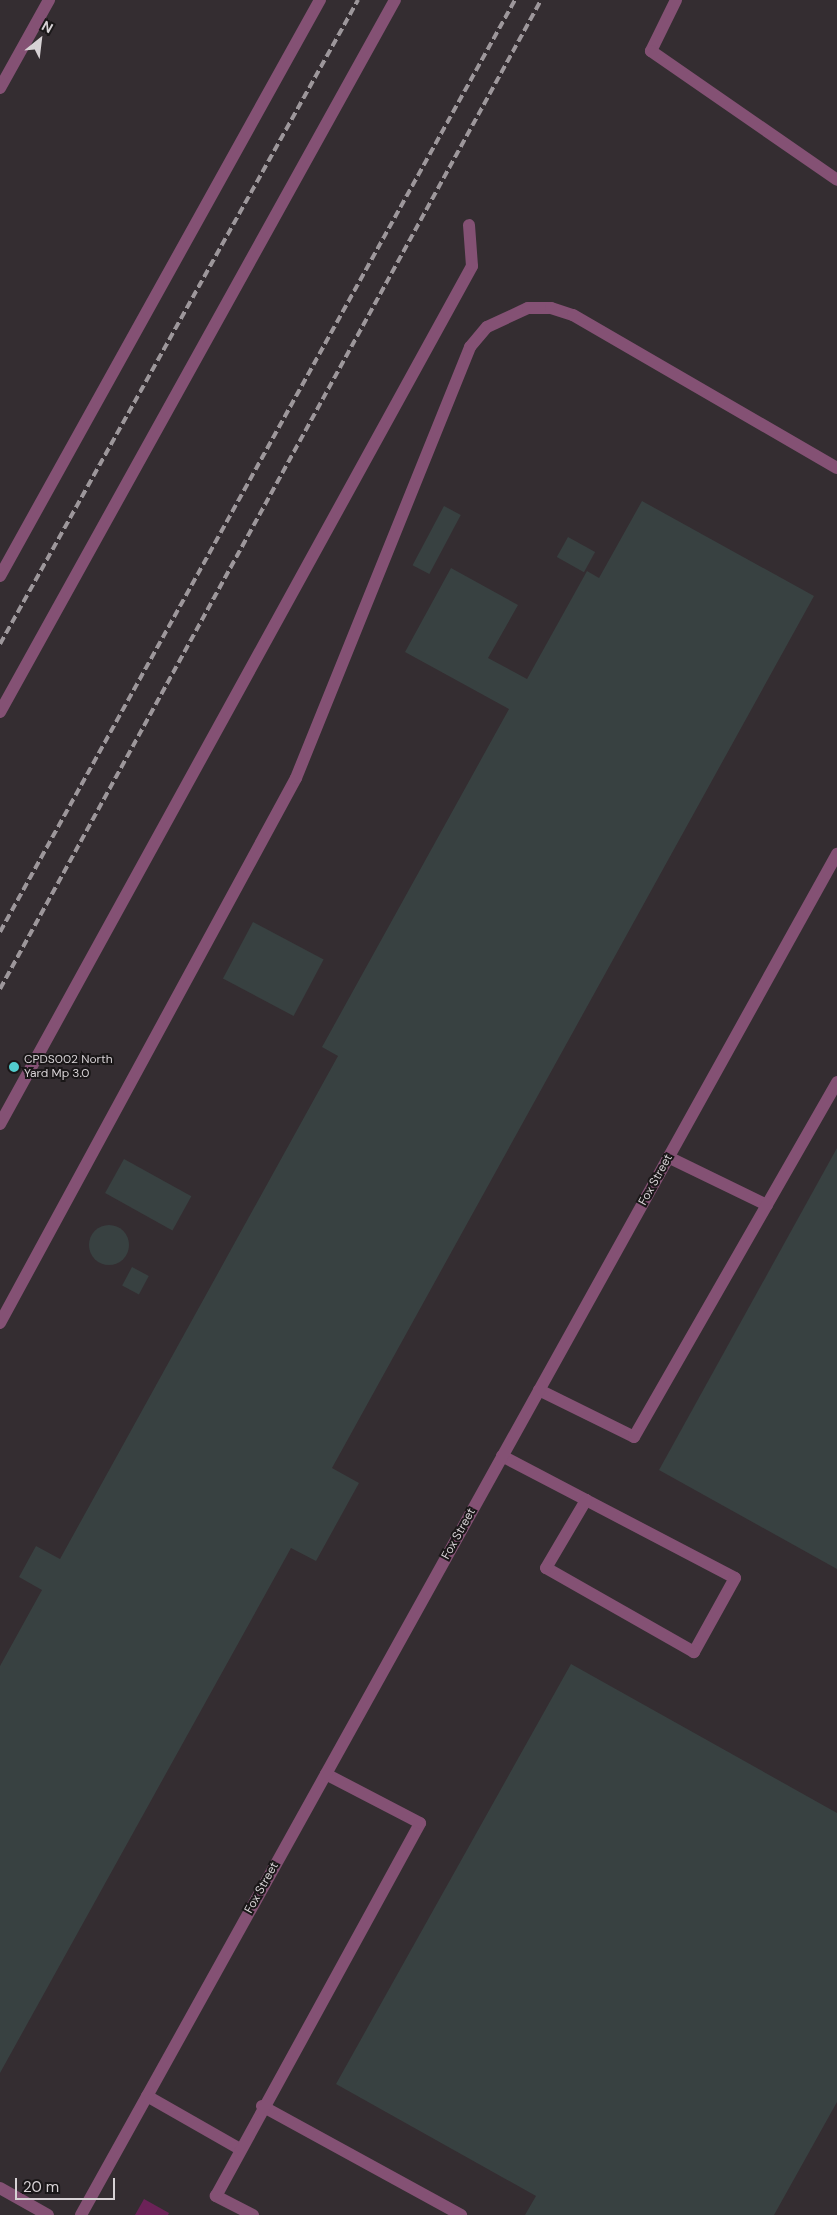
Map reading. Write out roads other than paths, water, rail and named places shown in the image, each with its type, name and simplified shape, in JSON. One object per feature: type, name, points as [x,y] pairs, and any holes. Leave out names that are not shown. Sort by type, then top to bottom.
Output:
[{"type":"street","points":[[0,88],[49,0]]},
{"type":"street","points":[[0,576],[320,0]]},
{"type":"street","points":[[0,712],[395,0]]},
{"type":"street","points":[[676,0],[650,51],[837,180]]},
{"type":"street","points":[[0,1124],[472,266],[469,224]]},
{"type":"street","points":[[0,1323],[296,778],[470,347],[488,326],[528,308],[551,308],[574,315],[837,468]]},
{"type":"street","name":"Fox Street","points":[[81,2215],[837,854]]},
{"type":"street","points":[[539,1390],[634,1437],[837,1082]]},
{"type":"street","points":[[668,1157],[767,1205]]},
{"type":"street","points":[[502,1456],[735,1578],[694,1652],[546,1568],[586,1500]]},
{"type":"street","points":[[253,2215],[216,2196],[262,2106],[420,1823],[326,1774]]},
{"type":"street","points":[[147,2096],[240,2149]]},
{"type":"street","points":[[262,2106],[461,2215]]},
{"type":"street","points":[[0,2188],[48,2215]]},
{"type":"railway","points":[[0,644],[358,0]]},
{"type":"railway","points":[[0,932],[515,0]]},
{"type":"railway","points":[[0,989],[541,0]]},
{"type":"place","name":"CPDS002 North Yard Mp 3.0","points":[[14,1067]]}]
